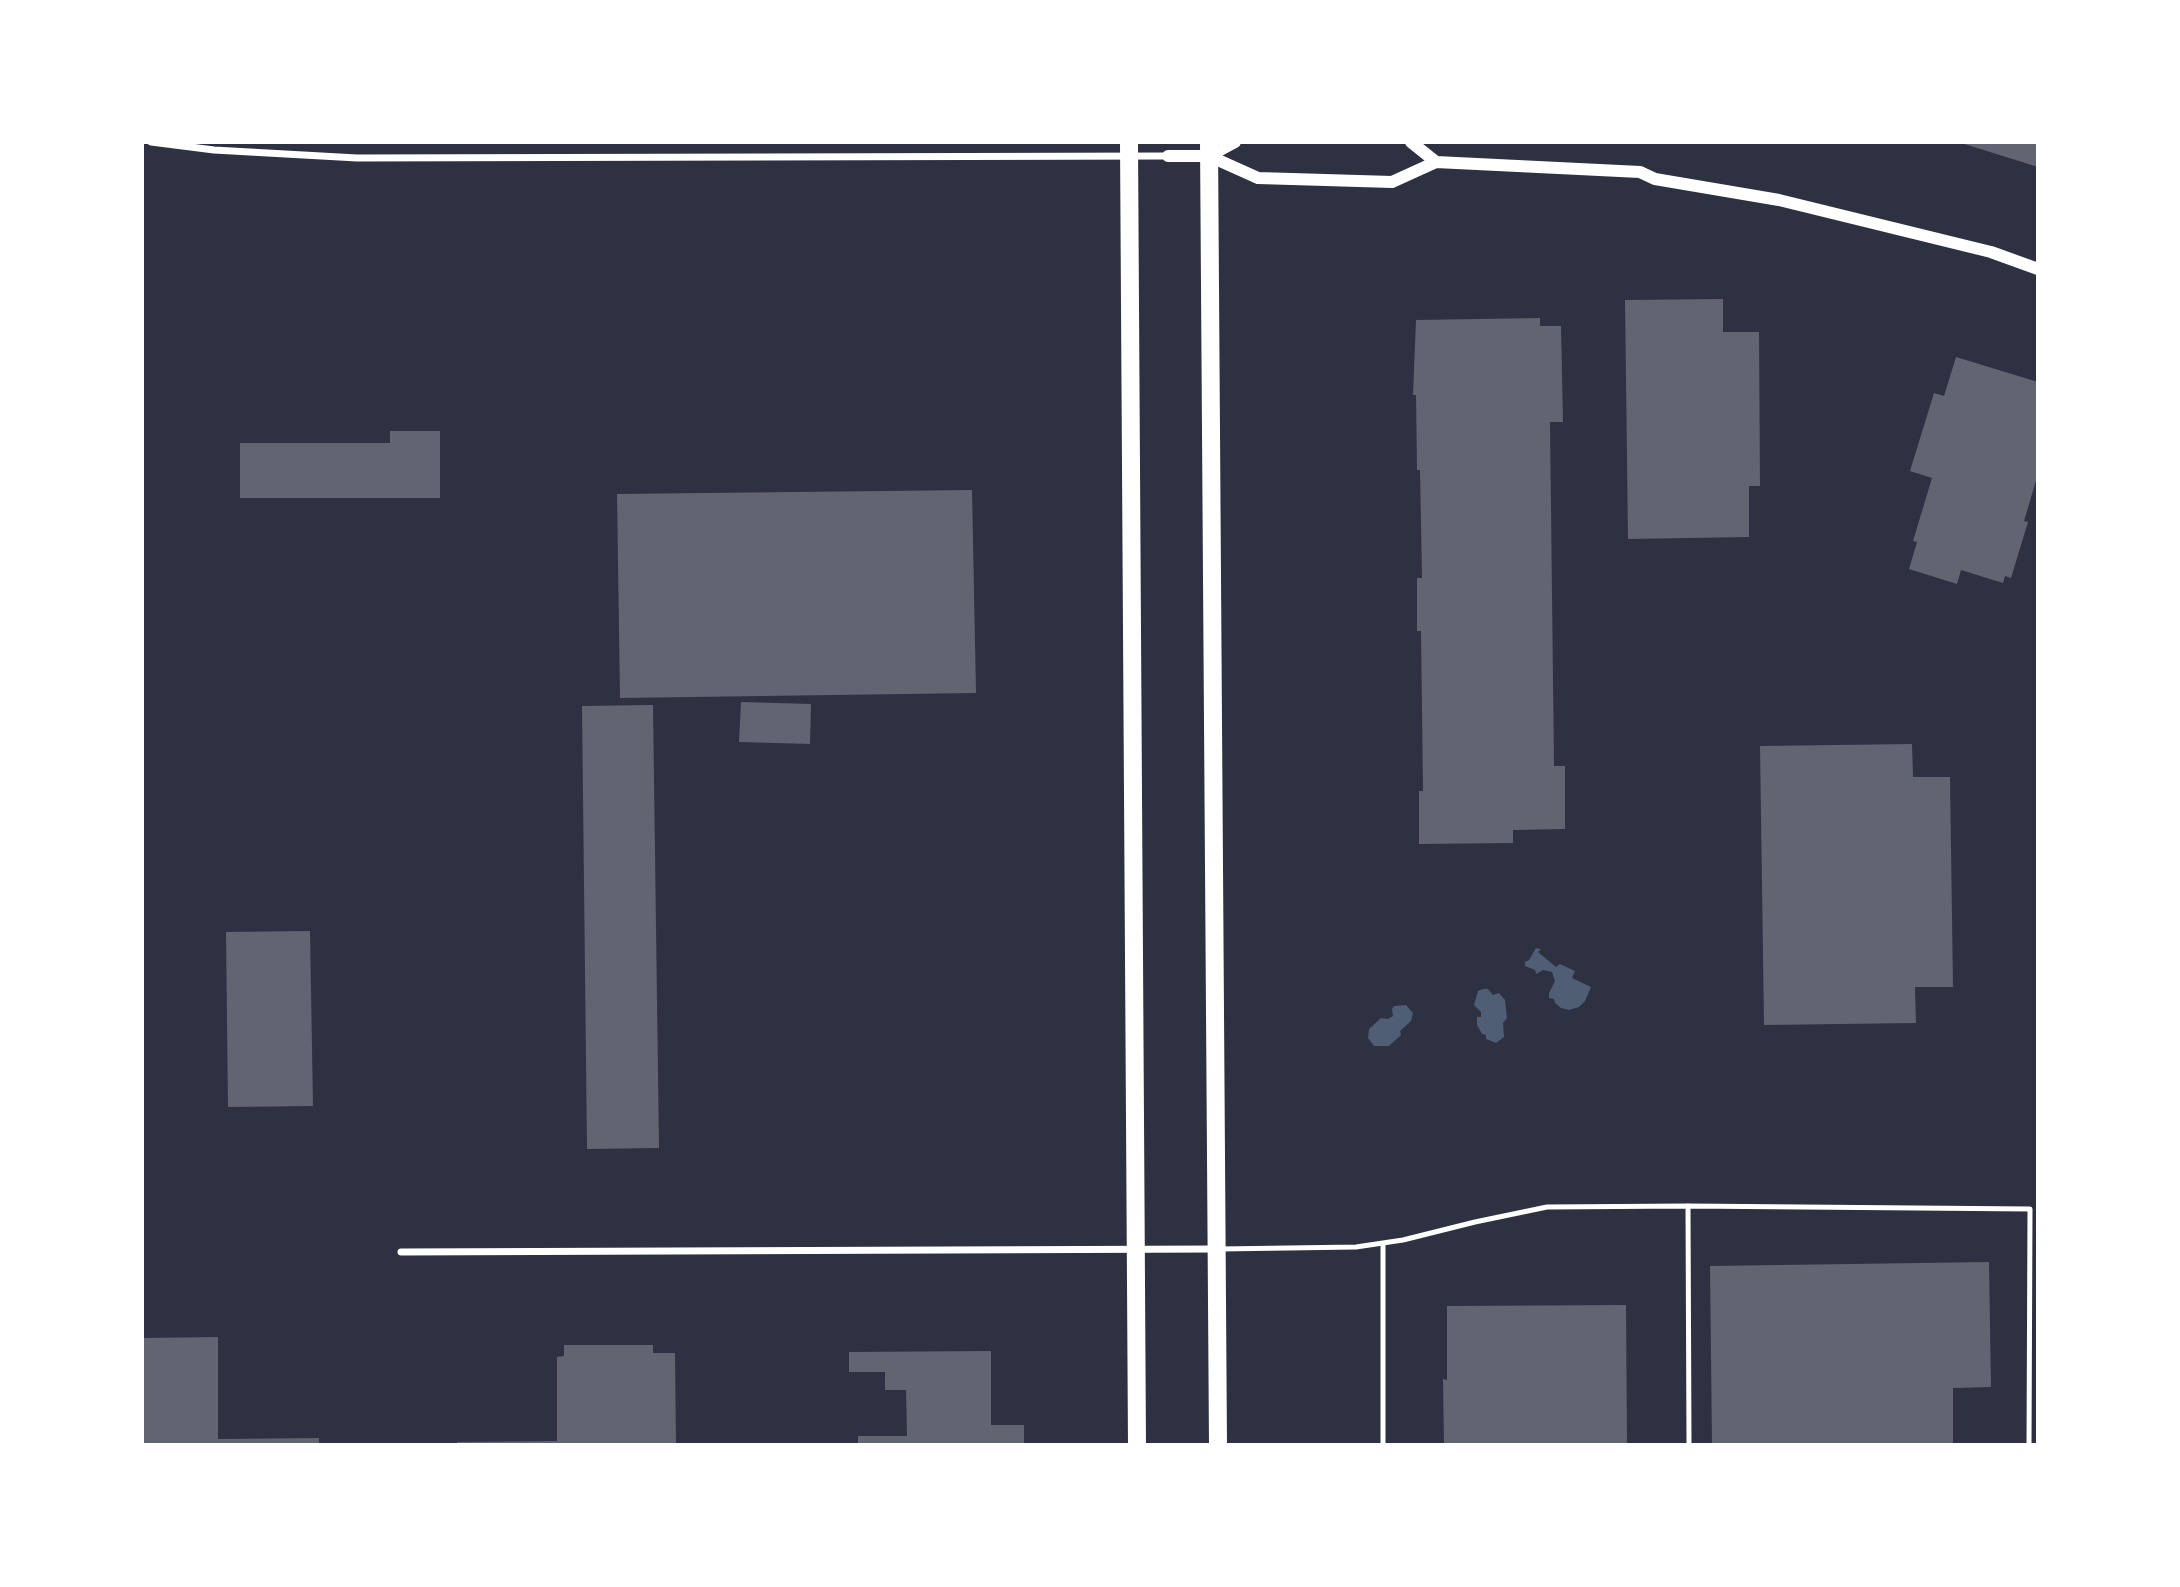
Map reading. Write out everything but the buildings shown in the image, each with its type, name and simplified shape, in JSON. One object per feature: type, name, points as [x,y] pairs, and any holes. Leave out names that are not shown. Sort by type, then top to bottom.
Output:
[{"type":"main road","points":[[1129,149],[1137,1445]]},
{"type":"main road","points":[[1209,149],[1218,1445]]},
{"type":"street","points":[[151,142],[214,150],[357,158],[1129,149],[1168,156],[1235,142]]},
{"type":"street","points":[[1411,142],[1436,162]]},
{"type":"street","points":[[1209,149],[1258,178],[1392,182],[1436,162],[1640,172],[1655,179],[1803,206],[1991,253],[2038,269]]},
{"type":"street","points":[[401,1252],[1217,1250]]},
{"type":"lane","points":[[1217,1250],[1356,1247],[1547,1208],[1688,1206],[2030,1209],[2029,1445]]},
{"type":"lane","points":[[1688,1206],[1689,1445]]},
{"type":"lane","points":[[1383,1243],[1383,1445]]},
{"type":"water","points":[[1536,948],[1541,949],[1538,952],[1556,967],[1560,964],[1575,971],[1572,978],[1591,987],[1579,1007],[1569,1010],[1561,1008],[1554,999],[1549,998],[1555,981],[1552,972],[1543,970],[1536,974],[1535,970],[1525,966]]},
{"type":"water","points":[[1488,989],[1493,995],[1499,993],[1505,1000],[1507,1018],[1503,1023],[1504,1037],[1496,1043],[1486,1039],[1486,1035],[1482,1034],[1477,1025],[1477,1017],[1481,1017],[1481,1012],[1474,1005],[1478,991]]},
{"type":"water","points":[[1406,1005],[1413,1013],[1411,1021],[1400,1031],[1401,1035],[1389,1046],[1374,1046],[1368,1038],[1369,1029],[1381,1018],[1388,1019],[1393,1016],[1394,1006]]}]
